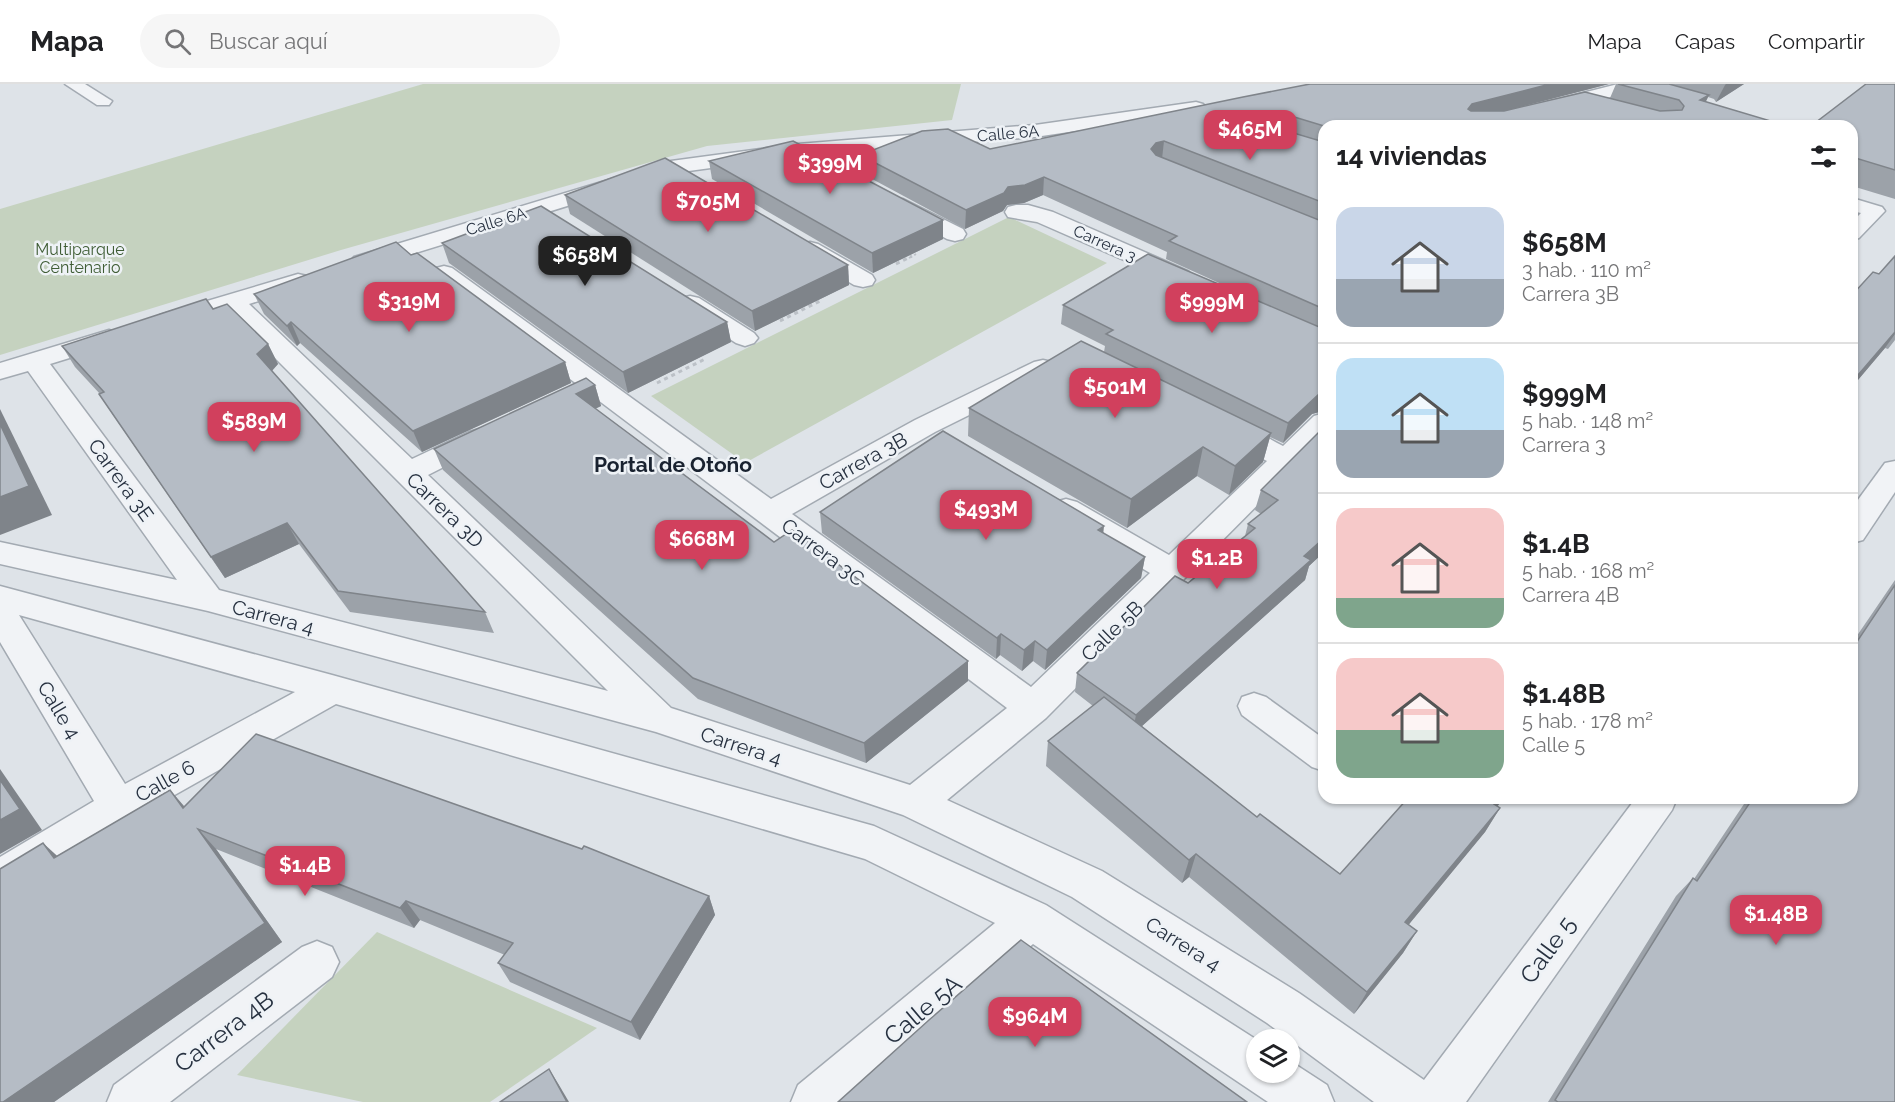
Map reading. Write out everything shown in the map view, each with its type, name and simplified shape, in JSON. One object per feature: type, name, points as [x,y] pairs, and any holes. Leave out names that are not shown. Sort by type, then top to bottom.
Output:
[{"type":"street","points":[[1498,120],[1636,84],[1660,92]]},
{"type":"street","points":[[1579,99],[1611,108]]},
{"type":"street","name":"Calle 6A","points":[[343,267],[409,247],[549,214],[671,167],[798,150],[1035,131],[1214,105]]},
{"type":"street","points":[[798,150],[830,167]]},
{"type":"street","points":[[671,167],[701,185]]},
{"type":"street","points":[[882,195],[955,234]]},
{"type":"street","name":"Carrera 3","points":[[1016,212],[1028,212],[1045,217],[1196,283]]},
{"type":"street","points":[[792,238],[863,280]]},
{"type":"street","name":"Carrera 3C","points":[[409,247],[1033,708]]},
{"type":"street","points":[[0,371],[321,274]]},
{"type":"street","points":[[666,288],[745,338]]},
{"type":"street","name":"Carrera 3D","points":[[232,301],[658,718]]},
{"type":"street","points":[[925,426],[1055,362],[1065,360]]},
{"type":"street","name":"Carrera 3E","points":[[34,361],[208,599]]},
{"type":"street","points":[[563,399],[595,384]]},
{"type":"street","points":[[1202,417],[1285,459]]},
{"type":"street","name":"Carrera 3B","points":[[770,513],[925,426],[954,444]]},
{"type":"street","points":[[406,473],[501,428]]},
{"type":"street","name":"Calle 5B","points":[[915,803],[1033,708],[1318,428]]},
{"type":"street","points":[[1858,517],[1895,470]]},
{"type":"street","points":[[1044,496],[1173,572]]},
{"type":"street","name":"Carrera 4","points":[[0,553],[208,599],[658,718],[915,803],[1087,884],[1283,1008],[1414,1102]]},
{"type":"street","points":[[0,597],[332,688],[874,844],[1031,919],[1246,1060]]},
{"type":"street","name":"Calle 4","points":[[0,613],[118,807]]},
{"type":"street","name":"Calle 6","points":[[0,879],[118,807],[332,688]]},
{"type":"street","name":"Calle 5","points":[[1437,1102],[1654,804]]},
{"type":"street","name":"Calle 5A","points":[[815,1102],[1031,919]]},
{"type":"street","name":"Carrera 4B","points":[[131,1102],[317,962]]},
{"type":"street","points":[[1282,1083],[1310,1102]]},
{"type":"lane","points":[[73,84],[103,101]]},
{"type":"lane","points":[[1858,206],[1875,211],[1858,228]]},
{"type":"lane","points":[[1254,706],[1318,753]]},
{"type":"path","points":[[619,402],[955,234]]},
{"type":"green space","name":"Multiparque Centenario","points":[[423,84],[961,84],[952,120],[707,146],[341,250],[0,355],[0,209]]},
{"type":"green space","points":[[1009,217],[1107,263],[745,463],[651,396]]},
{"type":"green space","points":[[377,932],[597,1028],[490,1102],[363,1102],[237,1075]]},
{"type":"building","points":[[1310,84],[1550,84],[1472,104],[1468,109],[1471,111],[1504,111],[1585,92],[1660,111],[1682,110],[1684,106],[1679,100],[1618,84],[1669,84],[1709,95],[1700,100],[1767,120],[1318,120],[1318,124],[1278,112],[1270,114],[1266,118],[1270,126],[1318,140],[1318,201],[1164,141],[1156,143],[1151,149],[1156,155],[1318,220],[1318,306],[1169,241],[1177,236],[1044,177],[1025,185],[1008,187],[1004,193],[966,210],[860,155],[922,131],[948,129],[990,149]]},
{"type":"building","points":[[1866,84],[1895,84],[1895,170],[1858,159],[1858,120],[1819,120]]},
{"type":"building","points":[[793,141],[943,220],[872,253],[709,161]]},
{"type":"building","points":[[665,158],[848,265],[752,311],[565,195]]},
{"type":"building","points":[[541,206],[727,322],[623,372],[442,243]]},
{"type":"building","points":[[396,242],[411,255],[417,253],[565,362],[413,431],[291,322],[287,326],[254,294]]},
{"type":"building","points":[[1148,254],[1318,326],[1318,395],[1288,423],[1106,334],[1113,330],[1063,305]]},
{"type":"building","points":[[1895,256],[1895,332],[1858,375],[1858,288],[1873,272],[1879,274]]},
{"type":"building","points":[[206,299],[213,309],[227,304],[268,344],[257,354],[485,612],[338,591],[287,523],[211,557],[99,394],[104,392],[62,346]]},
{"type":"building","points":[[1081,341],[1271,433],[1235,466],[1203,447],[1131,499],[969,408]]},
{"type":"building","points":[[586,378],[595,385],[576,394],[774,542],[792,530],[968,661],[864,743],[693,678],[434,449]]},
{"type":"building","points":[[0,424],[29,486],[0,497]]},
{"type":"building","points":[[943,431],[1104,526],[1098,530],[1145,557],[1047,650],[1035,641],[1024,650],[1001,634],[997,638],[820,512]]},
{"type":"building","points":[[1318,433],[1318,543],[1304,556],[1311,560],[1136,715],[1077,673],[1175,576],[1188,583],[1255,528],[1248,524],[1278,500],[1261,490]]},
{"type":"building","points":[[1895,585],[1895,1102],[1558,1102],[1555,1100],[1693,878],[1697,881],[1749,804],[1858,804],[1858,640]]},
{"type":"building","points":[[1104,697],[1257,817],[1260,814],[1340,874],[1403,804],[1494,804],[1500,808],[1405,922],[1417,931],[1367,992],[1196,854],[1189,860],[1048,741]]},
{"type":"building","points":[[256,734],[582,849],[584,846],[709,896],[631,1022],[498,963],[513,943],[406,901],[400,908],[198,829],[265,923],[0,1102],[0,869],[43,843],[54,858],[170,790],[183,808]]},
{"type":"building","points":[[0,780],[20,809],[0,820]]},
{"type":"building","points":[[1021,940],[1247,1102],[838,1102]]},
{"type":"building","points":[[549,1069],[567,1102],[500,1102]]},
{"type":"district","name":"Portal de Otoño","points":[[673,465]]}]
